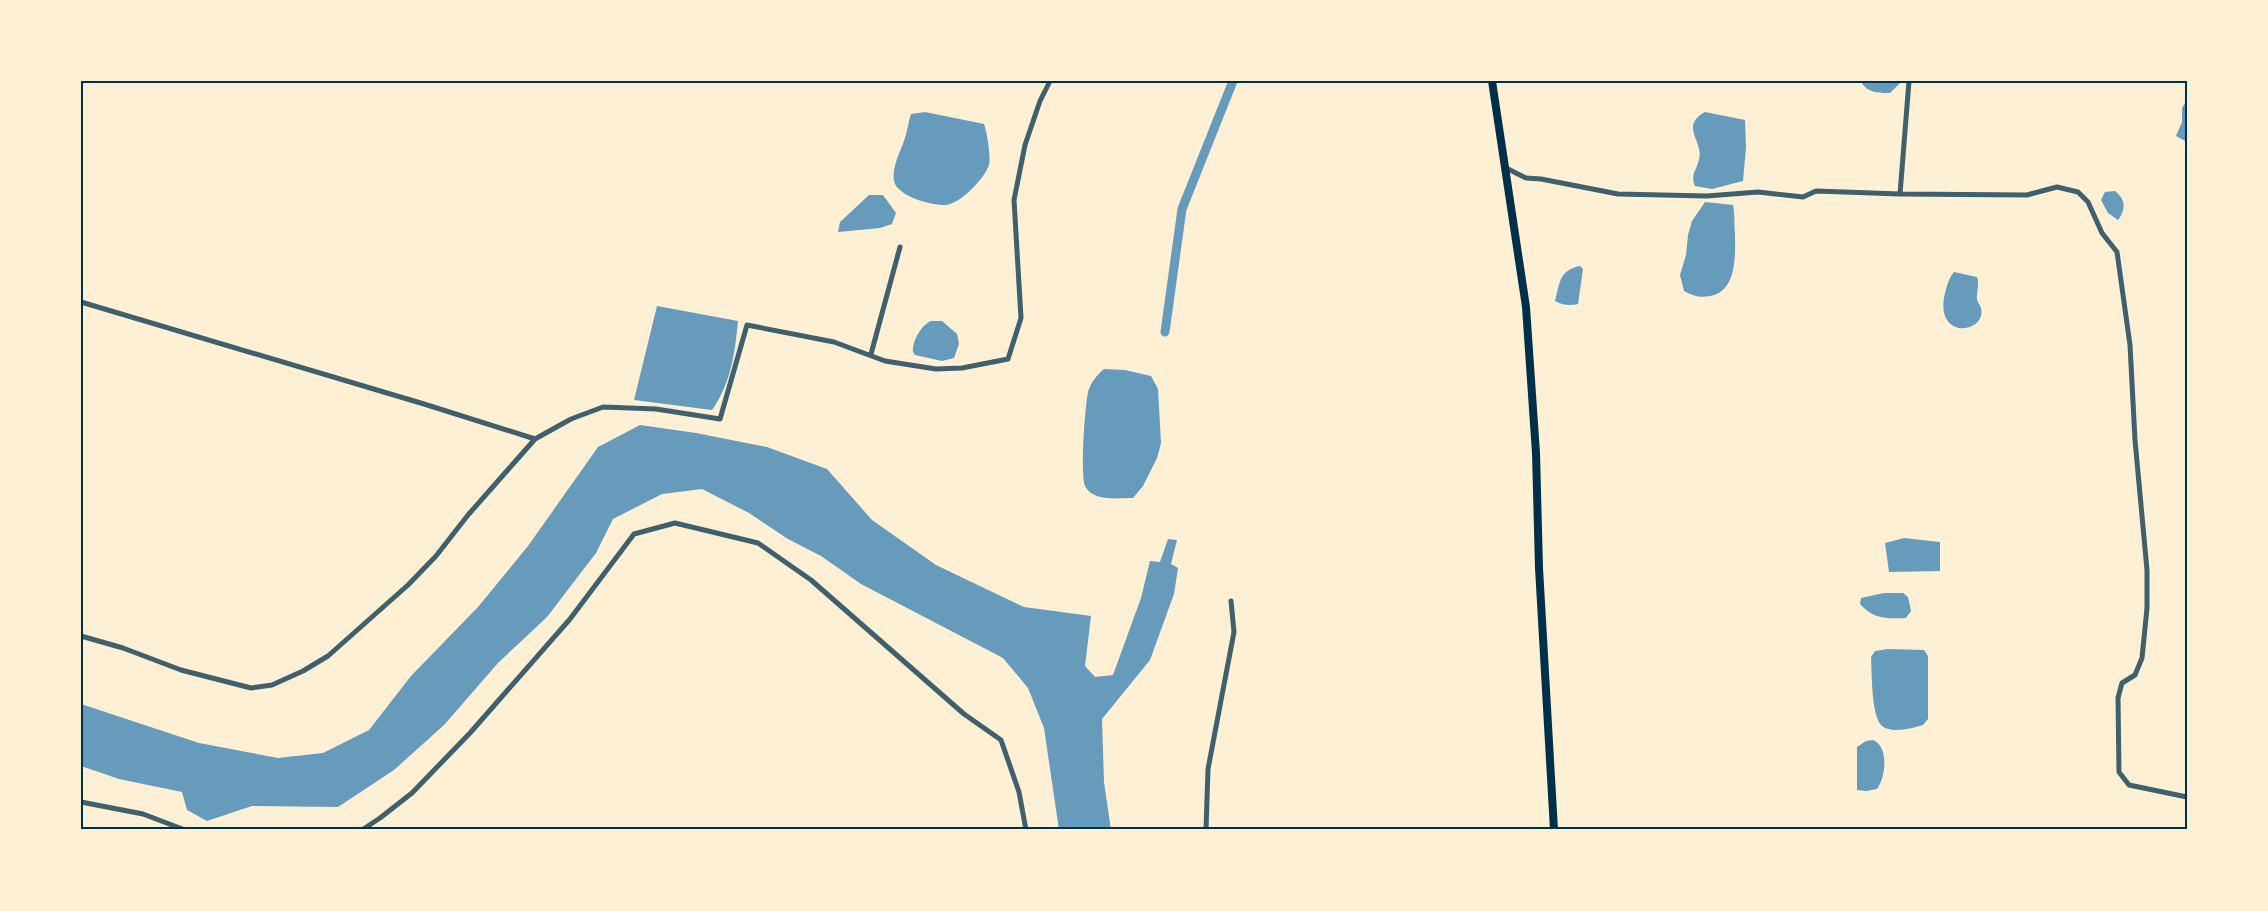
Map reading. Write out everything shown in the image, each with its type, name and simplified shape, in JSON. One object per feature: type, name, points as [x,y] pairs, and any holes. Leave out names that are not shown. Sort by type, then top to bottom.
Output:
[{"type":"main road","points":[[1492,81],[1526,307],[1536,453],[1539,568],[1554,830]]},
{"type":"street","points":[[81,636],[123,648],[181,670],[251,688],[272,685],[303,671],[327,656],[408,585],[436,556],[468,515],[535,439],[571,419],[603,406],[656,409],[720,419],[747,324],[834,342],[885,361],[936,369],[963,368],[1008,359],[1021,318],[1014,200],[1025,145],[1040,101],[1050,81]]},
{"type":"street","points":[[1900,194],[1909,81]]},
{"type":"street","points":[[1504,167],[1526,178],[1618,194],[1707,196],[1758,192],[1803,197],[1816,191],[2027,195],[2057,187],[2078,192],[2088,202],[2102,232],[2117,252],[2130,345],[2135,440],[2146,539],[2147,608],[2142,658],[2135,675],[2122,683],[2118,698],[2119,772],[2129,785],[2187,797]]},
{"type":"street","points":[[871,354],[900,247]]},
{"type":"street","points":[[81,302],[535,439]]},
{"type":"street","points":[[362,830],[412,793],[470,733],[570,619],[634,534],[675,523],[758,543],[811,580],[963,714],[1001,740],[1019,792],[1026,830]]},
{"type":"street","points":[[1206,830],[1208,769],[1234,632],[1231,601]]},
{"type":"street","points":[[81,802],[143,814],[185,830]]},
{"type":"water","points":[[1861,81],[1902,81],[1890,93],[1869,90]]},
{"type":"water","points":[[2187,100],[2187,142],[2176,136],[2182,122],[2182,108]]},
{"type":"water","points":[[925,112],[984,124],[989,165],[977,183],[965,195],[946,205],[924,202],[908,195],[901,191],[894,181],[895,166],[911,114]]},
{"type":"water","points":[[1705,112],[1745,120],[1746,147],[1743,181],[1712,189],[1695,186],[1694,175],[1700,153],[1693,129],[1697,117]]},
{"type":"water","points":[[2115,191],[2124,205],[2118,220],[2108,213],[2101,200],[2105,192]]},
{"type":"water","points":[[869,195],[883,195],[896,213],[892,224],[880,228],[838,232],[840,222]]},
{"type":"water","points":[[1705,202],[1733,205],[1735,251],[1733,270],[1726,287],[1719,293],[1703,297],[1684,291],[1680,275],[1692,221]]},
{"type":"water","points":[[1580,266],[1583,269],[1578,304],[1566,305],[1555,301],[1564,274]]},
{"type":"water","points":[[1954,272],[1977,277],[1978,280],[1977,300],[1981,308],[1981,316],[1977,323],[1970,327],[1954,326],[1948,321],[1944,312],[1944,298]]},
{"type":"water","points":[[657,306],[738,321],[728,379],[712,410],[634,400]]},
{"type":"water","points":[[931,321],[942,321],[957,334],[959,344],[954,358],[942,361],[915,355],[913,352],[918,334]]},
{"type":"water","points":[[1104,369],[1125,370],[1151,376],[1158,389],[1161,443],[1157,458],[1143,486],[1133,498],[1100,497],[1094,495],[1085,486],[1083,454],[1088,392],[1094,379]]},
{"type":"water","points":[[640,425],[767,447],[827,469],[872,520],[936,565],[1024,607],[1091,616],[1085,666],[1095,677],[1113,675],[1141,598],[1150,561],[1160,562],[1168,539],[1177,540],[1171,564],[1178,568],[1174,594],[1150,660],[1102,719],[1104,782],[1111,830],[1059,830],[1044,728],[1028,688],[1003,658],[861,584],[821,556],[788,539],[749,513],[702,489],[662,494],[613,519],[596,553],[547,617],[498,663],[444,725],[394,770],[338,807],[252,806],[207,821],[187,810],[182,792],[119,779],[81,766],[81,704],[199,743],[278,758],[323,753],[369,730],[411,676],[478,607],[528,546],[598,447]]},
{"type":"water","points":[[1904,538],[1940,542],[1940,571],[1889,572],[1885,543]]},
{"type":"water","points":[[1884,593],[1903,593],[1908,597],[1911,611],[1906,618],[1881,617],[1870,613],[1860,604],[1861,598]]},
{"type":"water","points":[[1924,650],[1928,656],[1928,719],[1923,725],[1891,730],[1882,726],[1878,721],[1873,694],[1871,657],[1875,651]]},
{"type":"water","points":[[1873,740],[1882,748],[1884,755],[1884,770],[1880,784],[1877,789],[1857,790],[1857,747],[1866,741]]},
{"type":"waterway","points":[[1165,332],[1182,209],[1233,81]]}]
